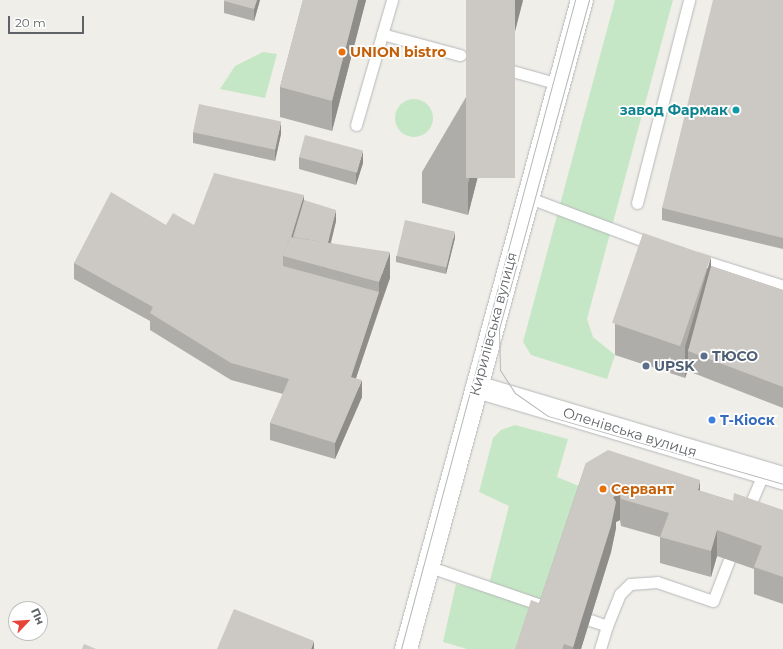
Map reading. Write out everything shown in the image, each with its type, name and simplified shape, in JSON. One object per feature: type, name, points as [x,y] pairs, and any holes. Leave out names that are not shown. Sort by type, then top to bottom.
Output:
[{"type":"street","name":"Кирилівська вулиця","points":[[406,649],[527,197],[582,0]]},
{"type":"street","name":"Оленівська вулиця","points":[[477,387],[774,475]]},
{"type":"lane","points":[[356,125],[392,0]]},
{"type":"lane","points":[[637,203],[689,0]]},
{"type":"lane","points":[[382,34],[460,55]]},
{"type":"lane","points":[[505,69],[559,84]]},
{"type":"lane","points":[[527,197],[665,248]]},
{"type":"lane","points":[[687,255],[783,286]]},
{"type":"lane","points":[[744,523],[774,475]]},
{"type":"lane","points":[[600,649],[607,626],[620,594],[636,582],[657,582],[713,601],[729,560]]},
{"type":"lane","points":[[428,566],[546,607]]},
{"type":"lane","points":[[590,620],[607,626]]},
{"type":"green space","points":[[615,0],[673,0],[587,319],[593,337],[615,355],[607,379],[531,355],[523,342]]},
{"type":"green space","points":[[263,52],[277,54],[265,98],[220,89],[235,66]]},
{"type":"green space","points":[[410,99],[418,99],[428,104],[432,111],[432,125],[428,132],[418,137],[410,137],[400,132],[398,129],[395,122],[395,114],[400,104],[403,102]]},
{"type":"green space","points":[[515,425],[568,439],[557,477],[586,489],[523,649],[467,649],[443,642],[456,584],[487,592],[509,506],[479,492],[493,438],[501,430]]},
{"type":"building","points":[[224,0],[257,0],[254,9]]},
{"type":"building","points":[[303,0],[358,0],[332,101],[280,87]]},
{"type":"building","points":[[466,0],[515,0],[515,178],[466,178]]},
{"type":"building","name":"завод Фармак","points":[[713,0],[783,0],[783,238],[662,208]]},
{"type":"building","points":[[199,104],[281,121],[275,150],[193,132]]},
{"type":"building","points":[[305,135],[363,151],[357,173],[299,157]]},
{"type":"building","points":[[214,173],[304,195],[291,237],[283,256],[283,266],[379,292],[351,377],[362,380],[335,443],[270,423],[289,379],[231,363],[150,313],[153,307],[74,263],[111,192],[166,225],[173,213],[194,225]]},
{"type":"building","points":[[304,200],[336,210],[328,243],[293,237]]},
{"type":"building","points":[[405,220],[455,231],[446,268],[397,256]]},
{"type":"building","points":[[643,233],[711,256],[680,346],[612,323]]},
{"type":"building","points":[[290,237],[390,252],[379,282],[283,256]]},
{"type":"building","points":[[711,266],[783,290],[783,387],[688,351]]},
{"type":"building","points":[[608,450],[700,480],[698,490],[733,501],[734,493],[783,510],[783,577],[754,567],[762,546],[717,530],[711,551],[660,537],[669,513],[621,499],[620,494],[613,497],[616,502],[611,526],[573,647],[564,644],[562,649],[515,649],[531,600],[539,603],[586,463]]},
{"type":"building","points":[[234,609],[314,641],[311,649],[217,649]]},
{"type":"building","points":[[84,644],[96,649],[82,649]]},
{"type":"tram line","points":[[401,649],[575,0]]},
{"type":"tram line","points":[[589,0],[499,330],[500,370],[515,393],[548,416],[783,484]]},
{"type":"place","name":"UNION bistro","points":[[342,52]]},
{"type":"place","name":"завод Фармак","points":[[736,110]]},
{"type":"place","name":"ТЮСО","points":[[704,356]]},
{"type":"place","name":"UPSK","points":[[646,366]]},
{"type":"place","name":"Т-Кіоск","points":[[712,420]]},
{"type":"place","name":"Сервант","points":[[603,489]]}]
